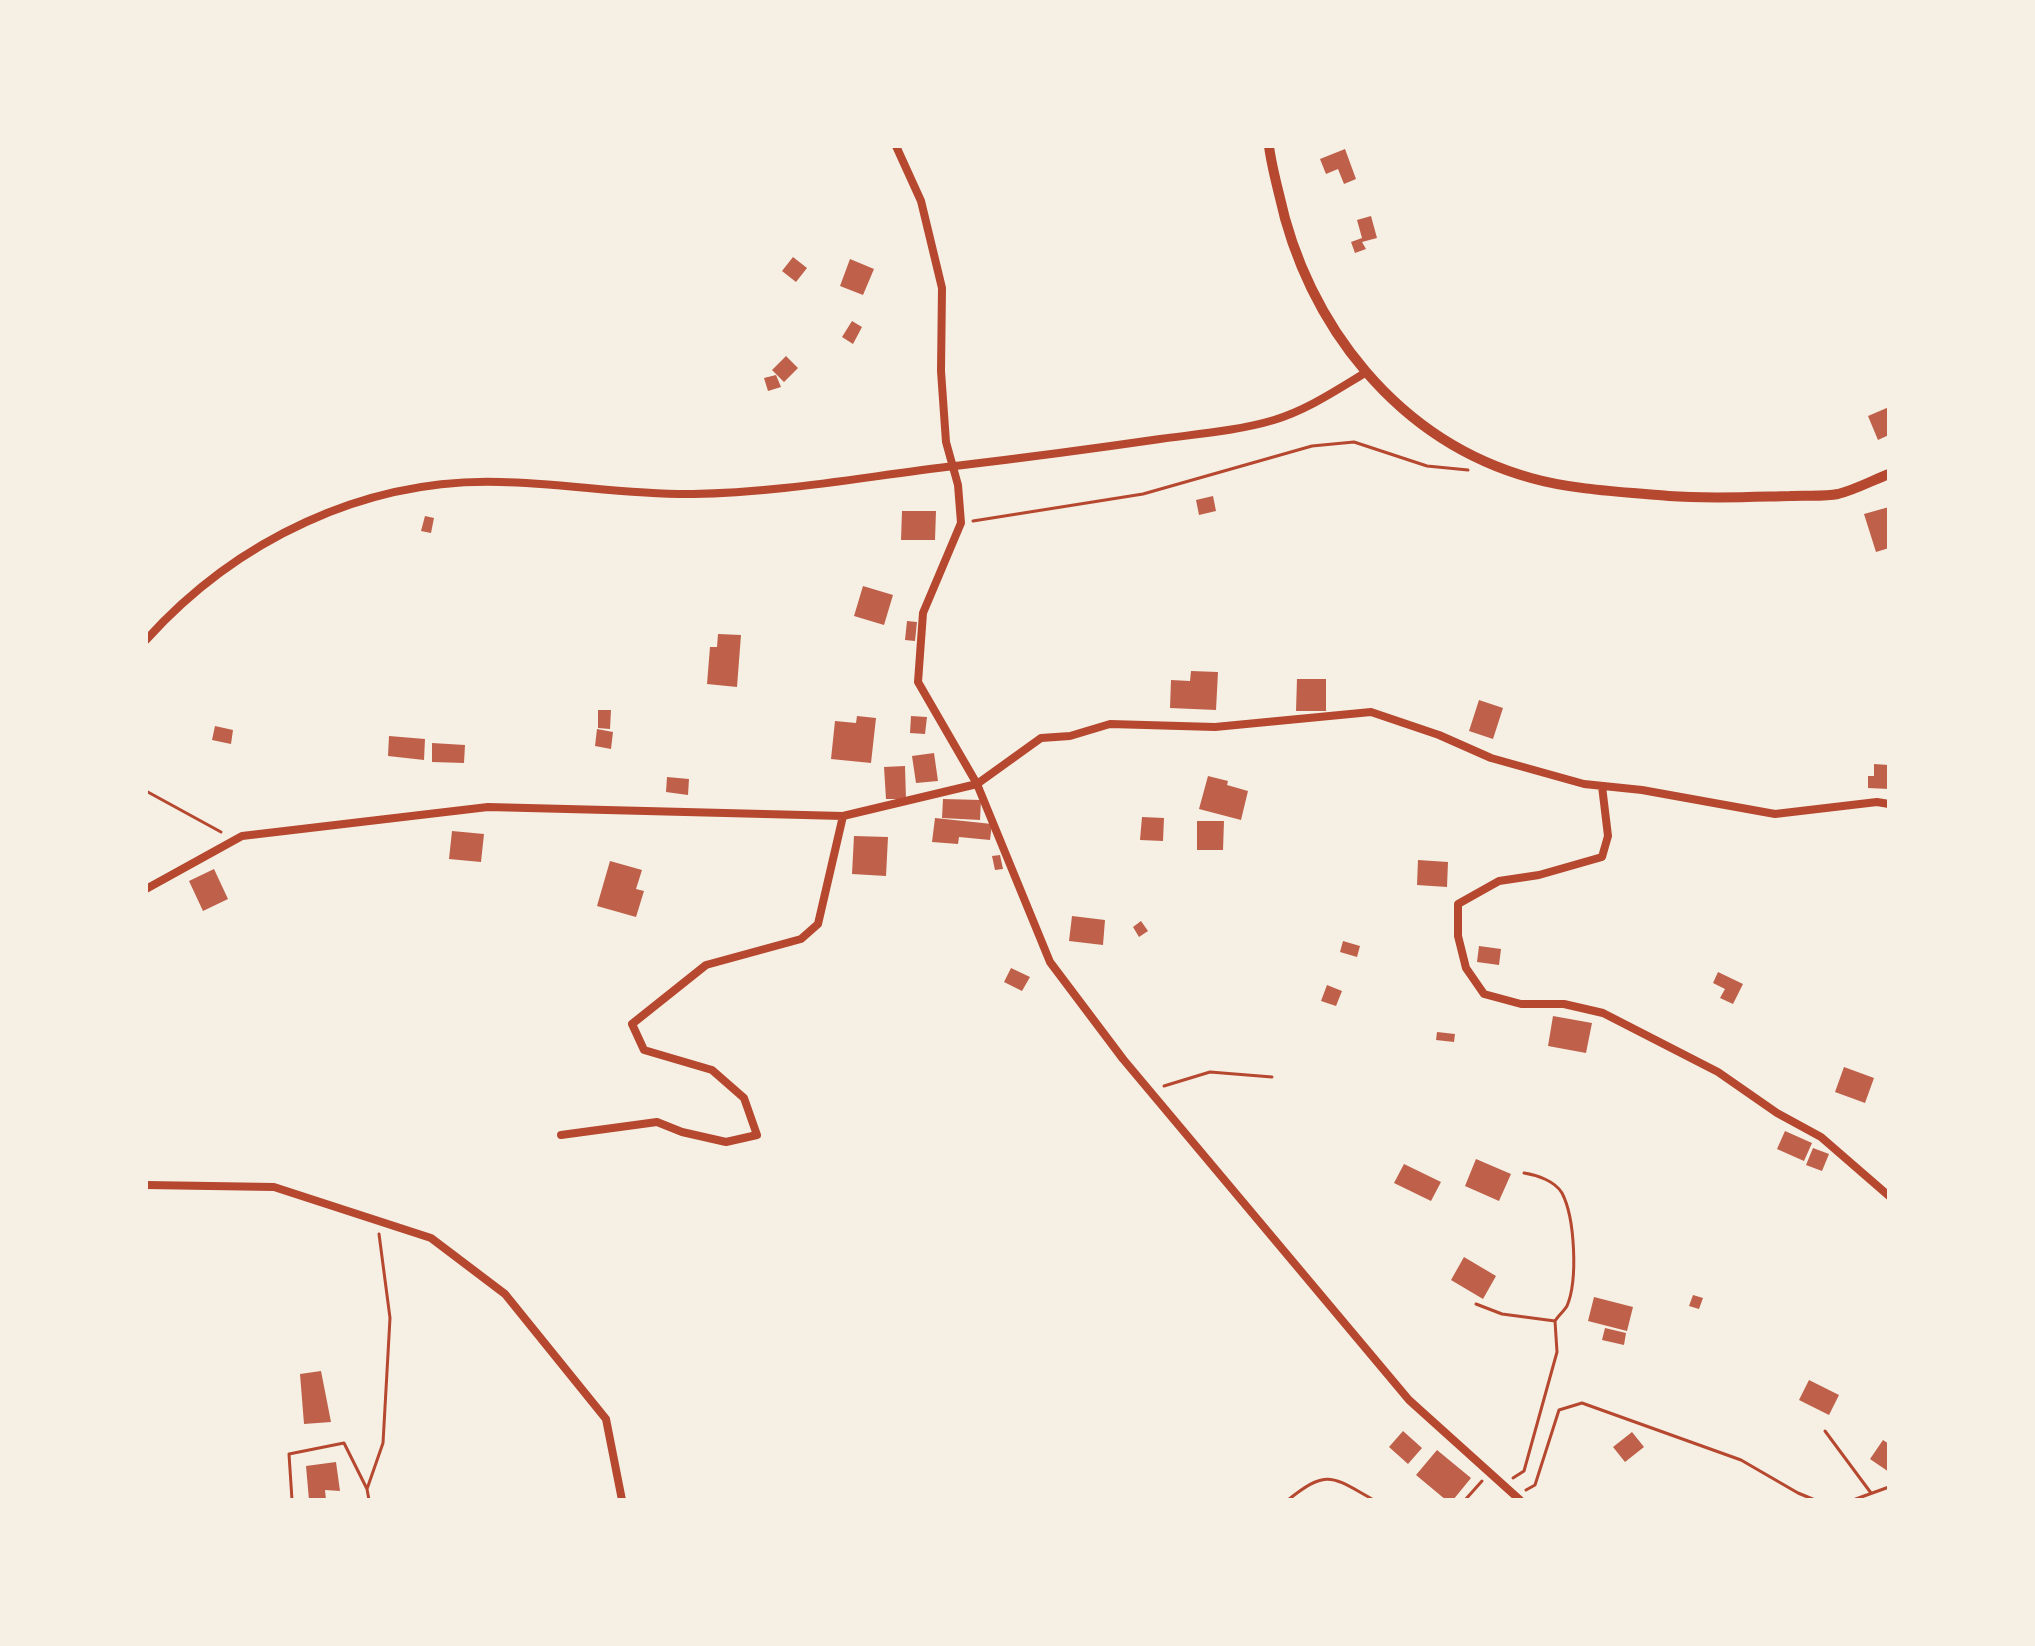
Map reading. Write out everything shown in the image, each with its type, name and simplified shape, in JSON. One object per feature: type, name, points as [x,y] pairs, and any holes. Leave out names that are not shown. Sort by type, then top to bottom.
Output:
[{"type":"street","points":[[896,146],[921,201],[942,288],[941,371],[946,442],[958,485],[961,523],[923,613],[918,682],[977,784],[1050,962],[1149,1090],[1409,1400],[1518,1498]]},
{"type":"street","points":[[1269,146],[1285,223],[1304,276],[1336,334],[1387,396],[1424,427],[1474,457],[1531,478],[1621,492],[1705,499],[1838,494],[1889,474]]},
{"type":"street","points":[[146,640],[203,585],[260,546],[317,516],[402,491],[464,482],[496,482],[639,493],[715,494],[1046,455],[1260,424],[1314,404],[1365,373]]},
{"type":"street","points":[[146,889],[242,836],[488,807],[843,816],[977,784],[1041,738],[1070,736],[1110,724],[1215,727],[1371,712],[1439,735],[1491,758],[1584,784],[1642,790],[1775,814],[1877,802],[1889,804]]},
{"type":"street","points":[[1602,786],[1608,836],[1602,857],[1539,875],[1499,881],[1458,904],[1458,936],[1466,968],[1484,994],[1521,1004],[1564,1004],[1603,1013],[1718,1072],[1777,1113],[1821,1137],[1889,1196]]},
{"type":"street","points":[[561,1135],[657,1122],[682,1132],[726,1142],[757,1135],[744,1098],[712,1070],[644,1050],[632,1024],[706,965],[801,939],[818,924],[843,816]]},
{"type":"street","points":[[146,1185],[274,1187],[431,1238],[505,1294],[606,1419],[622,1500]]},
{"type":"path","points":[[961,523],[1143,494],[1312,446],[1354,442],[1427,466],[1472,471]]},
{"type":"path","points":[[146,791],[234,840]]},
{"type":"path","points":[[1149,1090],[1210,1072],[1272,1077]]},
{"type":"path","points":[[1503,1484],[1524,1471],[1557,1352],[1555,1321],[1566,1308],[1574,1274],[1573,1240],[1561,1192],[1541,1176],[1524,1173]]},
{"type":"path","points":[[367,1489],[383,1443],[390,1318],[377,1221]]},
{"type":"path","points":[[1476,1304],[1502,1314],[1555,1321]]},
{"type":"path","points":[[1518,1498],[1535,1485],[1559,1410],[1582,1403],[1741,1460],[1815,1500]]},
{"type":"path","points":[[1825,1431],[1871,1493]]},
{"type":"path","points":[[292,1500],[289,1454],[344,1443],[367,1489],[369,1500]]},
{"type":"path","points":[[1465,1500],[1490,1472]]},
{"type":"path","points":[[1288,1500],[1322,1477],[1337,1480],[1374,1500]]},
{"type":"path","points":[[1853,1500],[1889,1487]]},
{"type":"building","points":[[1345,149],[1356,179],[1344,184],[1338,169],[1326,174],[1320,159]]},
{"type":"building","points":[[1371,216],[1377,238],[1362,242],[1366,249],[1355,253],[1351,242],[1362,238],[1357,220]]},
{"type":"building","points":[[793,257],[807,268],[796,282],[782,271]]},
{"type":"building","points":[[850,259],[874,269],[863,295],[840,286]]},
{"type":"building","points":[[852,321],[862,327],[853,344],[842,337]]},
{"type":"building","points":[[786,356],[798,368],[784,382],[772,370]]},
{"type":"building","points":[[776,375],[781,387],[768,391],[764,378]]},
{"type":"building","points":[[1889,407],[1889,435],[1878,440],[1868,416]]},
{"type":"building","points":[[1213,496],[1216,511],[1199,515],[1196,500]]},
{"type":"building","points":[[1889,507],[1889,548],[1876,552],[1864,514]]},
{"type":"building","points":[[902,511],[936,511],[935,540],[901,540]]},
{"type":"building","points":[[425,516],[434,518],[431,533],[421,531]]},
{"type":"building","points":[[863,586],[893,595],[884,625],[854,616]]},
{"type":"building","points":[[907,621],[917,622],[915,641],[905,640]]},
{"type":"building","points":[[718,634],[741,635],[737,687],[707,684],[710,647],[717,647]]},
{"type":"building","points":[[1191,671],[1218,672],[1216,710],[1170,708],[1171,680],[1190,681]]},
{"type":"building","points":[[1297,679],[1326,679],[1326,711],[1296,711]]},
{"type":"building","points":[[1479,700],[1503,708],[1493,739],[1469,731]]},
{"type":"building","points":[[598,710],[611,710],[610,729],[598,728]]},
{"type":"building","points":[[857,716],[876,718],[871,763],[831,759],[835,721],[856,723]]},
{"type":"building","points":[[911,716],[927,717],[925,734],[910,733]]},
{"type":"building","points":[[215,726],[233,730],[231,744],[212,740]]},
{"type":"building","points":[[597,729],[613,732],[611,749],[595,746]]},
{"type":"building","points":[[389,736],[425,739],[424,760],[388,756]]},
{"type":"building","points":[[432,743],[465,745],[464,763],[432,762]]},
{"type":"building","points":[[934,753],[938,781],[916,783],[912,756]]},
{"type":"building","points":[[1874,764],[1889,765],[1889,789],[1868,788],[1868,776],[1874,776]]},
{"type":"building","points":[[905,766],[906,799],[886,799],[884,767]]},
{"type":"building","points":[[1208,776],[1248,791],[1241,820],[1199,809]]},
{"type":"building","points":[[667,777],[689,779],[688,795],[666,792]]},
{"type":"building","points":[[943,799],[981,800],[980,820],[942,818]]},
{"type":"building","points":[[1142,817],[1164,818],[1163,841],[1140,840]]},
{"type":"building","points":[[935,818],[992,824],[990,840],[959,837],[958,844],[932,842]]},
{"type":"building","points":[[1197,821],[1224,821],[1223,850],[1197,850]]},
{"type":"building","points":[[452,831],[484,834],[481,862],[449,859]]},
{"type":"building","points":[[854,836],[888,837],[886,876],[852,874]]},
{"type":"building","points":[[1000,855],[1003,869],[995,870],[992,856]]},
{"type":"building","points":[[1418,860],[1448,862],[1447,887],[1417,885]]},
{"type":"building","points":[[610,861],[642,870],[636,889],[644,891],[636,917],[597,906]]},
{"type":"building","points":[[214,869],[228,899],[203,911],[189,881]]},
{"type":"building","points":[[1072,916],[1105,920],[1103,945],[1069,941]]},
{"type":"building","points":[[1141,921],[1148,931],[1139,937],[1133,927]]},
{"type":"building","points":[[1343,941],[1360,946],[1357,957],[1340,952]]},
{"type":"building","points":[[1479,946],[1501,949],[1499,965],[1477,962]]},
{"type":"building","points":[[1011,968],[1030,977],[1022,991],[1004,982]]},
{"type":"building","points":[[1718,972],[1743,984],[1733,1004],[1720,998],[1725,989],[1713,983]]},
{"type":"building","points":[[1327,985],[1342,991],[1336,1006],[1321,1001]]},
{"type":"building","points":[[1553,1016],[1592,1023],[1586,1053],[1548,1046]]},
{"type":"building","points":[[1437,1032],[1455,1034],[1454,1042],[1436,1040]]},
{"type":"building","points":[[1844,1067],[1874,1078],[1865,1103],[1835,1092]]},
{"type":"building","points":[[1785,1131],[1812,1143],[1804,1161],[1777,1149]]},
{"type":"building","points":[[1813,1148],[1829,1154],[1822,1171],[1806,1165]]},
{"type":"building","points":[[1476,1159],[1511,1174],[1499,1201],[1465,1186]]},
{"type":"building","points":[[1404,1164],[1441,1182],[1431,1201],[1394,1183]]},
{"type":"building","points":[[1464,1257],[1496,1276],[1483,1299],[1451,1280]]},
{"type":"building","points":[[1693,1295],[1703,1298],[1699,1309],[1689,1306]]},
{"type":"building","points":[[1594,1297],[1633,1307],[1627,1331],[1588,1321]]},
{"type":"building","points":[[1605,1328],[1626,1333],[1624,1345],[1602,1340]]},
{"type":"building","points":[[321,1371],[331,1422],[304,1424],[300,1374]]},
{"type":"building","points":[[1809,1380],[1839,1395],[1829,1415],[1799,1400]]},
{"type":"building","points":[[1403,1431],[1422,1448],[1408,1464],[1389,1447]]},
{"type":"building","points":[[1632,1432],[1644,1447],[1625,1462],[1613,1447]]},
{"type":"building","points":[[1883,1440],[1889,1444],[1889,1472],[1870,1459]]},
{"type":"building","points":[[1437,1450],[1471,1478],[1453,1500],[1446,1500],[1416,1475]]},
{"type":"building","points":[[336,1462],[340,1491],[325,1490],[326,1500],[309,1500],[306,1466]]}]
